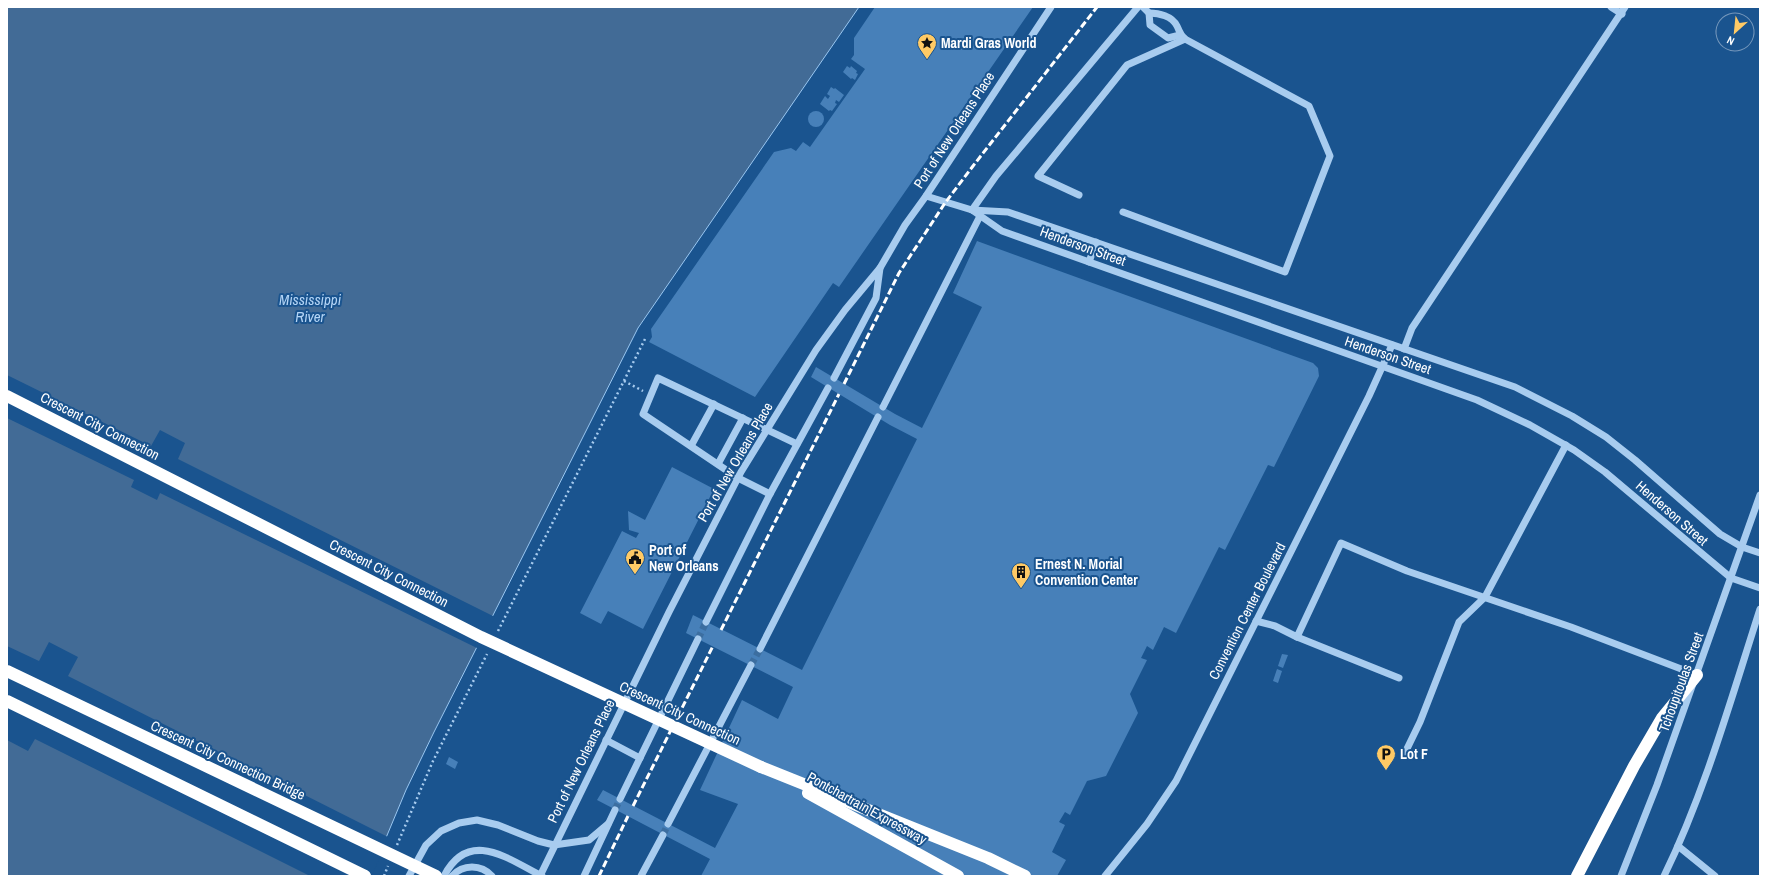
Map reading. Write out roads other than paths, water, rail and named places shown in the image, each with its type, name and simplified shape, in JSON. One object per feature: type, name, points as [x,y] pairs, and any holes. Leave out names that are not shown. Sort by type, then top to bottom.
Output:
[{"type":"highway","name":"Crescent City Connection","points":[[7,396],[481,637],[761,767]]},
{"type":"highway","name":"Crescent City Connection Bridge","points":[[7,671],[436,876]]},
{"type":"highway","points":[[1577,876],[1634,766],[1662,718],[1697,675]]},
{"type":"highway","points":[[7,701],[365,876]]},
{"type":"highway","name":"Pontchartrain Expressway","points":[[761,767],[958,876]]},
{"type":"highway","points":[[761,767],[988,858],[1025,876]]},
{"type":"street","name":"Port of New Orleans Place","points":[[541,876],[554,845],[669,612],[738,478],[816,350],[845,310],[880,268],[905,225],[926,196],[1051,7]]},
{"type":"street","points":[[972,210],[996,176],[1138,7]]},
{"type":"street","points":[[1123,212],[1285,272],[1330,156],[1310,106],[1182,37],[1168,38],[1150,25],[1149,13],[1143,7]]},
{"type":"street","points":[[1404,349],[1412,328],[1624,10],[1611,7]]},
{"type":"street","points":[[1149,13],[1161,13],[1176,24],[1182,37]]},
{"type":"street","points":[[1079,195],[1038,176],[1127,65],[1182,37]]},
{"type":"street","name":"Henderson Street","points":[[926,196],[972,210],[1008,212],[1516,387],[1572,416],[1606,437],[1635,460],[1720,534],[1742,547],[1760,553]]},
{"type":"street","name":"Henderson Street","points":[[972,210],[1002,231],[1383,368],[1477,400],[1502,411],[1566,445],[1605,472],[1700,553],[1732,578],[1760,588]]},
{"type":"street","points":[[883,407],[980,216]]},
{"type":"street","points":[[1089,262],[1096,242]]},
{"type":"street","name":"Port of New Orleans Place","points":[[834,378],[876,298],[880,268]]},
{"type":"street","name":"Convention Center Boulevard","points":[[1106,876],[1147,824],[1176,780],[1383,368],[1392,345]]},
{"type":"street","points":[[770,494],[738,478],[643,414],[658,378],[797,444]]},
{"type":"street","points":[[706,622],[770,494],[828,388]]},
{"type":"street","points":[[692,446],[714,404]]},
{"type":"street","points":[[760,649],[878,417]]},
{"type":"street","points":[[718,464],[743,418]]},
{"type":"street","points":[[1403,757],[1420,722],[1459,622],[1485,597],[1566,445]]},
{"type":"street","name":"Tchoupitoulas Street","points":[[1621,876],[1657,785],[1732,578],[1760,495]]},
{"type":"street","points":[[1297,637],[1341,543],[1407,571],[1485,597],[1697,675]]},
{"type":"street","points":[[1664,876],[1678,846],[1708,766],[1760,609]]},
{"type":"street","points":[[1256,621],[1275,626],[1328,651],[1399,678]]},
{"type":"street","points":[[620,799],[698,639]]},
{"type":"street","points":[[668,824],[751,665]]},
{"type":"street","points":[[606,740],[640,758]]},
{"type":"street","points":[[584,876],[615,810]]},
{"type":"street","points":[[409,876],[426,844],[441,831],[459,823],[477,820],[498,826],[538,842],[554,845],[589,840],[608,824]]},
{"type":"street","points":[[641,876],[663,834]]},
{"type":"street","points":[[1678,846],[1715,876]]},
{"type":"street","points":[[444,876],[449,866],[460,856],[471,851],[482,849],[496,852],[541,876]]},
{"type":"street","points":[[452,876],[460,869],[469,867],[485,870],[492,876]]},
{"type":"water","name":"Mississippi River","points":[[7,7],[859,7],[638,328],[434,732],[406,790],[370,876],[7,876]]},
{"type":"tunnel","points":[[698,639],[706,622]]},
{"type":"tunnel","points":[[751,665],[760,649]]},
{"type":"tunnel","points":[[615,810],[620,799]]},
{"type":"tunnel","points":[[663,835],[668,824]]},
{"type":"railway","points":[[844,384],[899,273],[945,203],[1097,7]]},
{"type":"railway","points":[[721,630],[839,394]]},
{"type":"railway","points":[[633,806],[713,646]]},
{"type":"railway","points":[[599,876],[628,816]]},
{"type":"place","name":"Mardi Gras World","points":[[927,60]]},
{"type":"place","name":"Port of New Orleans","points":[[635,575]]},
{"type":"place","name":"Ernest N. Morial Convention Center","points":[[1021,589]]},
{"type":"place","name":"Lot F","points":[[1386,771]]}]
